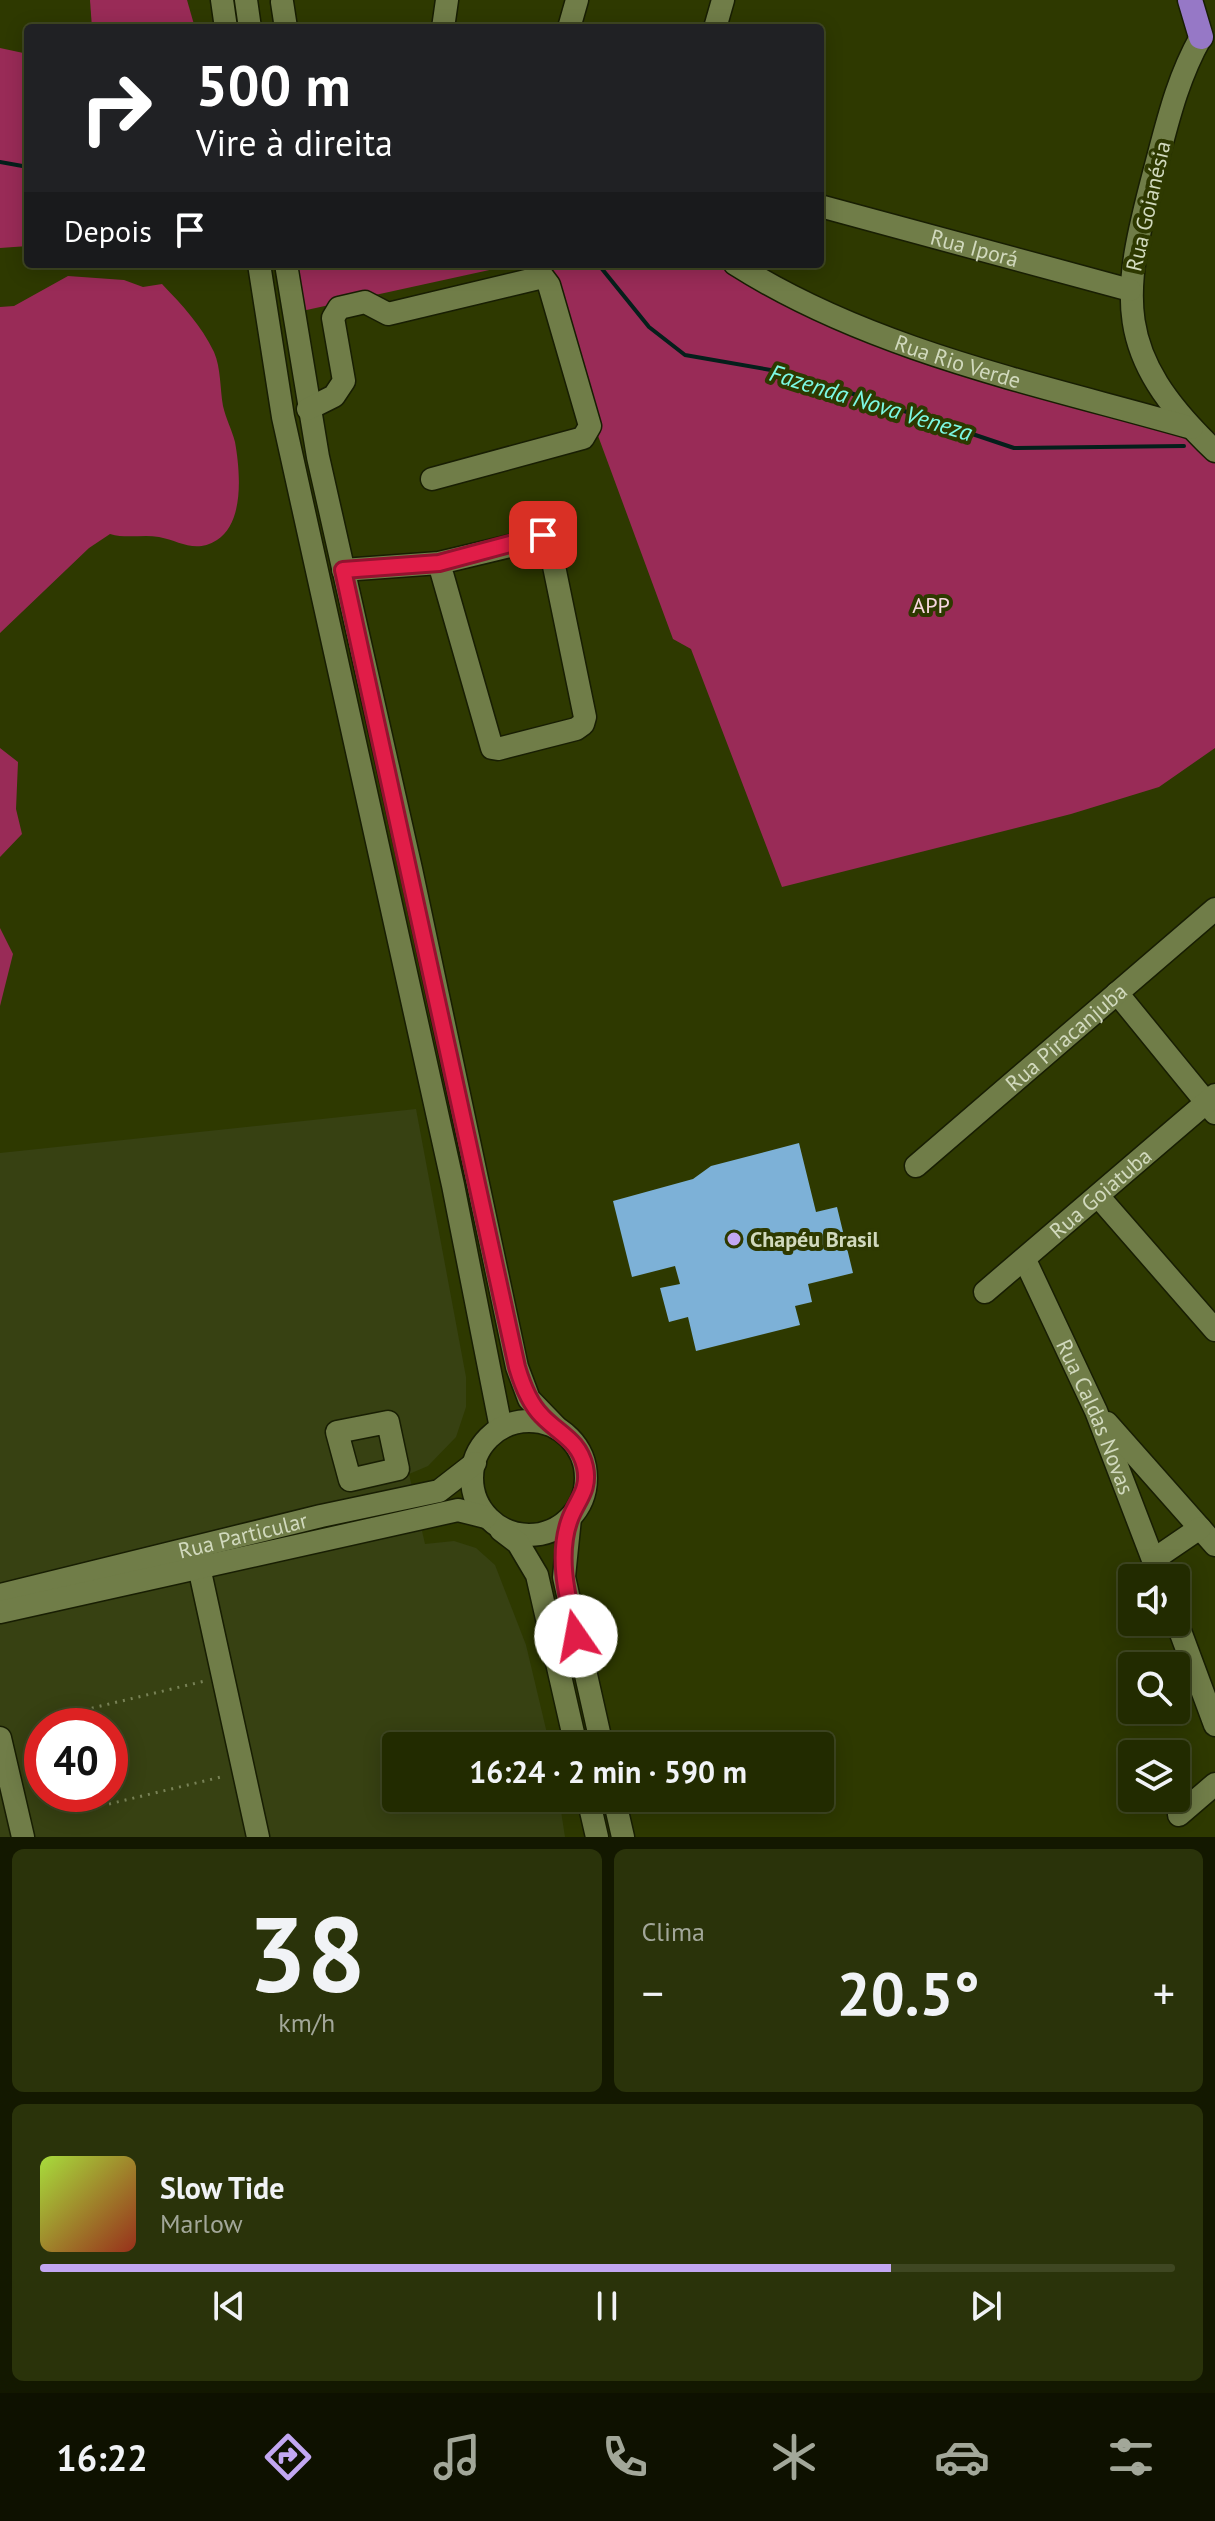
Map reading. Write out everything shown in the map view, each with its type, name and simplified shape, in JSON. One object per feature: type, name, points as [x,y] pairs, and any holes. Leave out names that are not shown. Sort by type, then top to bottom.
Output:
[{"type":"highway","points":[[1190,0],[1208,31]]},
{"type":"street","points":[[222,0],[225,24]]},
{"type":"street","points":[[246,0],[249,24]]},
{"type":"street","points":[[444,24],[447,0]]},
{"type":"street","points":[[570,24],[577,0]]},
{"type":"street","points":[[716,24],[723,0]]},
{"type":"street","points":[[282,2],[285,24]]},
{"type":"street","name":"Rua Goianésia","points":[[1208,31],[1176,89],[1130,268],[1130,290],[1139,346],[1148,371],[1192,428],[1215,451]]},
{"type":"street","name":"Rua Iporá","points":[[824,207],[1130,290]]},
{"type":"street","points":[[260,268],[283,417],[453,1185],[501,1428]]},
{"type":"street","points":[[287,268],[308,409],[517,1367],[529,1399],[542,1416],[574,1443],[586,1475],[582,1498],[570,1518],[560,1527],[535,1535],[522,1535],[491,1522]]},
{"type":"street","name":"Rua Rio Verde","points":[[743,268],[858,328],[1192,428]]},
{"type":"street","points":[[308,409],[334,396],[344,381],[333,318],[339,308],[365,302],[388,314],[543,277],[561,327],[590,426],[589,433],[583,438],[432,479]]},
{"type":"street","points":[[343,570],[439,563],[548,537],[585,717],[583,724],[537,739],[492,748],[439,563]]},
{"type":"street","name":"Rua Piracanjuba","points":[[916,1166],[1215,909]]},
{"type":"street","points":[[1117,993],[1212,1104]]},
{"type":"street","name":"Rua Goiatuba","points":[[985,1292],[1212,1104]]},
{"type":"street","points":[[1098,1196],[1215,1330]]},
{"type":"street","name":"Rua Caldas Novas","points":[[1025,1260],[1096,1411],[1155,1564]]},
{"type":"street","points":[[1096,1411],[1215,1545]]},
{"type":"street","points":[[557,1428],[529,1421],[501,1428],[480,1447],[472,1491],[491,1522],[518,1543],[537,1575],[573,1732]]},
{"type":"street","name":"Rua Particular","points":[[2,1603],[108,1595],[323,1526],[369,1506],[439,1491],[475,1463]]},
{"type":"street","points":[[366,1529],[368,1479]]},
{"type":"street","name":"Rua Particular","points":[[2,1603],[323,1526],[366,1529],[458,1510],[491,1522]]},
{"type":"street","points":[[570,1518],[564,1577],[599,1732]]},
{"type":"street","points":[[1162,1564],[1200,1528]]},
{"type":"street","points":[[199,1567],[258,1837]]},
{"type":"street","points":[[1182,1636],[1215,1725]]},
{"type":"street","points":[[0,1738],[23,1837]]},
{"type":"street","points":[[1179,1815],[1215,1784]]},
{"type":"street","points":[[591,1812],[597,1837]]},
{"type":"street","points":[[617,1812],[623,1837]]},
{"type":"path","points":[[92,1708],[221,1677]]},
{"type":"path","points":[[128,1799],[243,1772]]},
{"type":"shaded area","points":[[416,1109],[466,1377],[466,1407],[456,1437],[428,1466],[409,1474],[425,1544],[454,1541],[476,1548],[495,1565],[526,1645],[547,1732],[382,1732],[382,1812],[561,1812],[565,1837],[0,1837],[0,1153]]},
{"type":"green space","points":[[90,0],[187,0],[194,24],[92,24]]},
{"type":"green space","points":[[0,48],[24,53],[24,246],[0,248]]},
{"type":"green space","points":[[294,268],[499,268],[302,311]]},
{"type":"green space","name":"APP","points":[[541,268],[732,268],[854,331],[1215,433],[1215,748],[1159,787],[1071,814],[782,887],[691,649],[673,639],[597,433],[551,274]]},
{"type":"green space","points":[[68,276],[124,280],[143,287],[162,284],[197,324],[216,358],[223,406],[235,442],[239,481],[236,508],[226,532],[202,546],[159,537],[110,534],[89,548],[0,633],[0,307],[14,306]]},
{"type":"green space","points":[[0,748],[18,762],[16,809],[22,834],[0,857]]},
{"type":"green space","points":[[0,928],[13,954],[0,1006]]},
{"type":"building","name":"Chapéu Brasil","points":[[799,1143],[816,1212],[837,1207],[853,1273],[808,1284],[812,1302],[795,1306],[800,1325],[696,1351],[688,1317],[669,1322],[660,1288],[680,1284],[675,1266],[632,1277],[613,1201],[693,1179],[711,1166]]},
{"type":"waterway","name":"Fazenda Nova Veneza","points":[[0,162],[24,166]]},
{"type":"waterway","name":"Fazenda Nova Veneza","points":[[601,268],[649,327],[685,355],[794,374],[1014,448],[1184,446]]},
{"type":"place","name":"Chapéu Brasil","points":[[734,1239]]},
{"type":"route","points":[[543,535],[439,563],[343,570],[411,869],[517,1367],[529,1399],[542,1416],[574,1443],[584,1464],[585,1487],[570,1518],[565,1554],[564,1577],[576,1636]]}]
